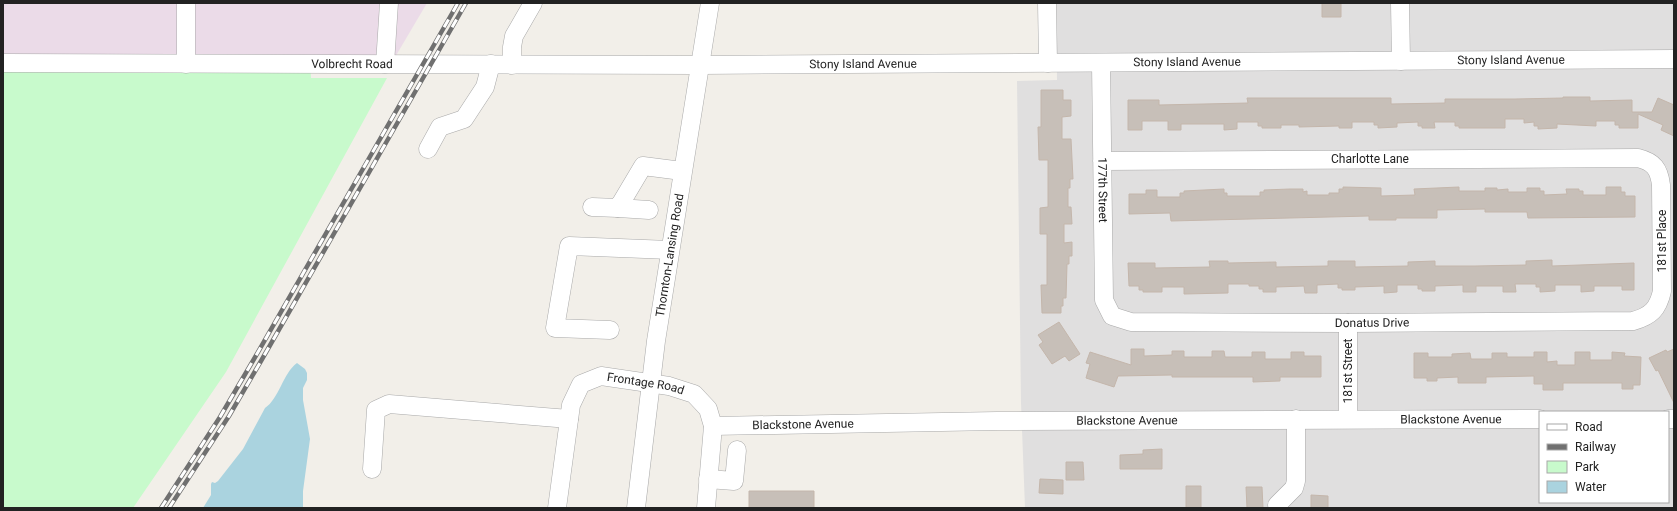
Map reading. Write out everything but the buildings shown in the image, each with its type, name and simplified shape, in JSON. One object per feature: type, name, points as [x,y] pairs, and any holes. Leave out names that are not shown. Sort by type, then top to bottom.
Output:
[{"type":"street","points":[[186,3],[186,64]]},
{"type":"street","points":[[385,64],[389,3]]},
{"type":"street","points":[[512,64],[512,47],[514,36],[533,3]]},
{"type":"street","name":"Thornton-Lansing Road","points":[[636,508],[651,383],[670,250],[710,3]]},
{"type":"street","points":[[1047,3],[1048,63]]},
{"type":"street","points":[[1400,3],[1401,61]]},
{"type":"street","name":"Stony Island Avenue","points":[[700,65],[1674,60]]},
{"type":"street","name":"Volbrecht Road","points":[[3,63],[700,65]]},
{"type":"street","name":"177th Street","points":[[1101,63],[1104,300],[1112,316]]},
{"type":"street","points":[[428,149],[440,127],[464,119],[485,87],[490,64]]},
{"type":"street","name":"Charlotte Lane","points":[[1102,161],[1638,158]]},
{"type":"street","name":"181st Place","points":[[1633,321],[1645,318],[1660,302],[1668,238],[1660,176],[1655,167],[1647,161],[1638,158]]},
{"type":"street","points":[[618,208],[643,166],[682,170]]},
{"type":"street","points":[[592,207],[649,210]]},
{"type":"street","points":[[610,330],[555,328],[569,246],[670,250]]},
{"type":"street","name":"Donatus Drive","points":[[1112,316],[1131,322],[1348,323],[1633,321]]},
{"type":"street","name":"181st Street","points":[[1348,323],[1348,419]]},
{"type":"street","name":"Frontage Road","points":[[557,508],[571,405],[581,384],[600,376],[669,386],[694,394],[708,409],[713,426],[706,508]]},
{"type":"street","points":[[372,469],[376,410],[389,404],[569,419]]},
{"type":"street","points":[[1277,505],[1294,488],[1296,481],[1296,419]]},
{"type":"street","name":"Blackstone Avenue","points":[[713,426],[997,421],[1539,419]]},
{"type":"street","points":[[708,479],[734,481],[738,450]]},
{"type":"shaded area","points":[[3,3],[427,3],[391,64],[3,64]]},
{"type":"shaded area","points":[[1056,3],[1674,3],[1674,508],[1025,508],[1021,403],[1017,81],[1057,80]]},
{"type":"green space","points":[[310,59],[311,78],[387,78],[226,372],[133,508],[3,508],[3,61]]},
{"type":"water","points":[[297,363],[305,369],[307,373],[307,380],[303,388],[303,400],[310,439],[303,491],[303,508],[203,508],[211,495],[212,482],[215,483],[218,481],[243,449],[265,408],[274,399],[288,373]]},
{"type":"railway","points":[[161,508],[220,417],[458,3]]},
{"type":"railway","points":[[169,508],[229,416],[466,3]]}]
